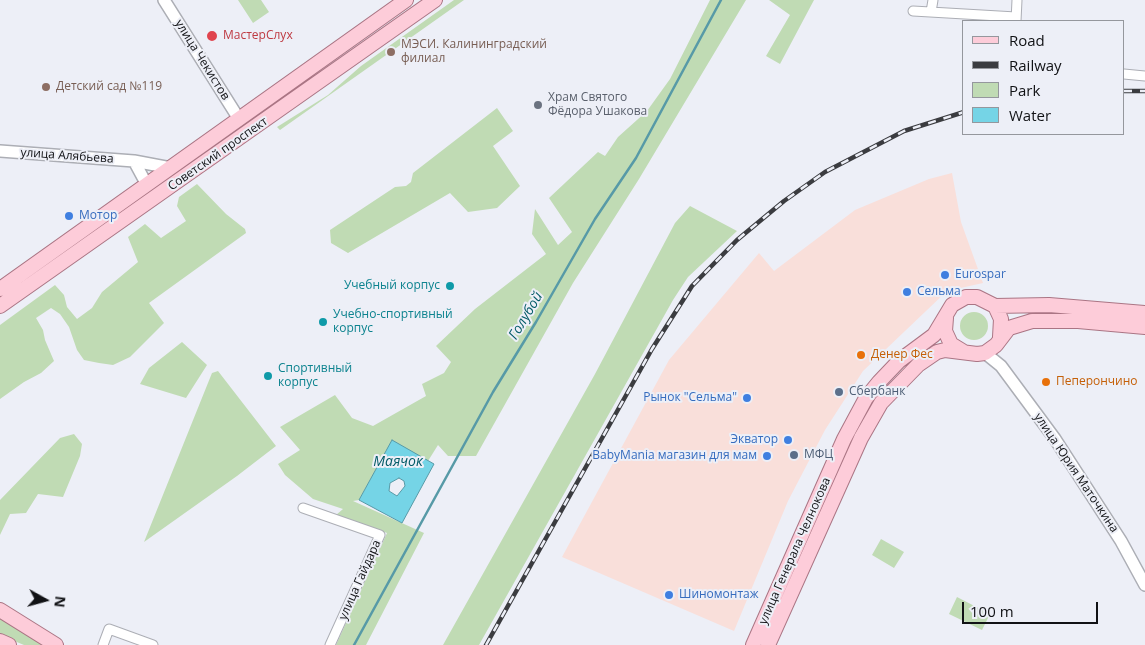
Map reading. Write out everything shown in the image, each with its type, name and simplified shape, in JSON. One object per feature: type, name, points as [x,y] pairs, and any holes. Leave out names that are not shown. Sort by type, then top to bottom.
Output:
[{"type":"main road","name":"Советский проспект","points":[[0,289],[406,0]]},
{"type":"main road","name":"Советский проспект","points":[[0,306],[435,0]]},
{"type":"main road","name":"улица Генерала Челнокова","points":[[753,645],[844,439],[866,398],[899,361],[938,330],[952,305],[966,297],[977,297],[995,306],[1049,305],[1145,313]]},
{"type":"main road","points":[[994,345],[1001,319],[995,306]]},
{"type":"main road","points":[[946,318],[945,331],[951,344],[965,353]]},
{"type":"main road","points":[[994,345],[1009,328],[1032,322],[1078,321],[1145,327]]},
{"type":"main road","name":"улица Генерала Челнокова","points":[[768,645],[861,438],[875,413],[893,388],[918,365],[937,352],[945,350],[965,353],[994,345]]},
{"type":"main road","points":[[811,516],[816,515],[820,517],[821,527]]},
{"type":"main road","points":[[0,610],[56,645]]},
{"type":"main road","points":[[0,642],[9,645]]},
{"type":"street","name":"улица Чекистов","points":[[164,0],[239,120]]},
{"type":"street","points":[[931,12],[932,0]]},
{"type":"street","points":[[913,11],[1016,19],[1017,0]]},
{"type":"street","points":[[1125,74],[1145,76]]},
{"type":"street","name":"улица Алябьева","points":[[0,152],[134,161],[171,168]]},
{"type":"street","points":[[134,161],[147,185]]},
{"type":"street","name":"улица Юрия Маточкина","points":[[994,345],[1001,366],[1055,439],[1121,541],[1145,585]]},
{"type":"street","name":"улица Гайдара","points":[[303,508],[380,535],[330,645]]},
{"type":"street","points":[[103,645],[109,629],[153,645]]},
{"type":"shaded area","name":"Рынок \"Сельма\"","points":[[952,173],[961,222],[983,283],[947,291],[863,371],[825,430],[788,501],[734,631],[562,557],[669,360],[759,253],[774,271],[855,210],[929,179]]},
{"type":"green space","points":[[238,0],[261,0],[269,12],[253,23]]},
{"type":"green space","points":[[454,0],[464,0],[280,130],[277,127],[328,95],[361,66]]},
{"type":"green space","points":[[710,0],[746,0],[639,179],[573,283],[476,456],[448,456],[438,445],[428,461],[392,441],[359,500],[353,501],[424,533],[366,645],[336,645],[387,533],[336,515],[343,509],[313,499],[285,475],[278,464],[300,450],[280,427],[335,395],[352,418],[373,426],[426,396],[422,384],[444,373],[451,362],[436,346],[475,309],[546,254],[532,234],[535,209],[558,245],[572,232],[549,198],[598,152],[605,156],[618,137],[647,111],[670,79]]},
{"type":"green space","points":[[769,0],[814,0],[780,64],[766,56],[790,15]]},
{"type":"green space","points":[[497,108],[513,131],[493,146],[520,186],[497,208],[468,212],[450,193],[348,253],[331,243],[330,230],[395,187],[406,186],[411,182],[413,173]]},
{"type":"green space","points":[[197,184],[226,214],[245,229],[246,233],[149,303],[164,323],[130,357],[113,365],[84,360],[77,350],[69,327],[60,314],[51,308],[36,318],[43,330],[54,361],[41,373],[24,382],[0,399],[0,325],[55,285],[64,295],[67,307],[77,319],[92,308],[102,292],[138,262],[128,237],[145,224],[161,238],[186,221],[177,206],[179,197]]},
{"type":"green space","points":[[690,206],[737,231],[688,277],[673,300],[479,645],[443,645],[595,374],[675,223]]},
{"type":"green space","points":[[974,312],[984,316],[988,326],[984,336],[974,340],[964,336],[960,326],[964,316]]},
{"type":"green space","points":[[182,342],[207,365],[186,398],[140,384],[149,368]]},
{"type":"green space","points":[[218,371],[276,446],[144,542],[212,373]]},
{"type":"green space","points":[[74,434],[82,444],[80,456],[63,497],[38,494],[26,513],[10,514],[0,535],[0,500],[60,438]]},
{"type":"green space","points":[[881,539],[904,552],[894,568],[872,555]]},
{"type":"green space","points":[[957,597],[990,614],[982,630],[949,614]]},
{"type":"green space","points":[[0,615],[48,645],[24,645],[0,635]]},
{"type":"water","name":"Маячок","points":[[392,440],[434,464],[402,523],[359,500]],"holes":[[[399,478],[404,481],[405,486],[397,496],[389,491],[390,483]]]},
{"type":"waterway","name":"Голубой","points":[[354,645],[493,392],[595,219],[636,158],[721,0]]},
{"type":"railway","points":[[1125,91],[1145,91]]},
{"type":"railway","points":[[486,645],[652,349],[692,286],[737,240],[784,201],[825,172],[904,131],[962,113]]},
{"type":"place","name":"МастерСлух","points":[[212,36]]},
{"type":"place","name":"МЭСИ. Калининградский филиал","points":[[391,52]]},
{"type":"place","name":"Детский сад №119","points":[[46,87]]},
{"type":"place","name":"Храм Святого Фёдора Ушакова","points":[[538,105]]},
{"type":"place","name":"Мотор","points":[[69,216]]},
{"type":"place","name":"Eurospar","points":[[945,275]]},
{"type":"place","name":"Учебный корпус","points":[[450,286]]},
{"type":"place","name":"Сельма","points":[[907,292]]},
{"type":"place","name":"Учебно-спортивный корпус","points":[[323,322]]},
{"type":"place","name":"Денер Фес","points":[[861,355]]},
{"type":"place","name":"Спортивный корпус","points":[[268,376]]},
{"type":"place","name":"Пеперончино","points":[[1046,382]]},
{"type":"place","name":"Сбербанк","points":[[839,392]]},
{"type":"place","name":"Рынок \"Сельма\"","points":[[747,398]]},
{"type":"place","name":"Экватор","points":[[788,440]]},
{"type":"place","name":"МФЦ","points":[[794,455]]},
{"type":"place","name":"BabyMаnia магазин для мам","points":[[767,456]]},
{"type":"place","name":"Шиномонтаж","points":[[669,595]]}]
